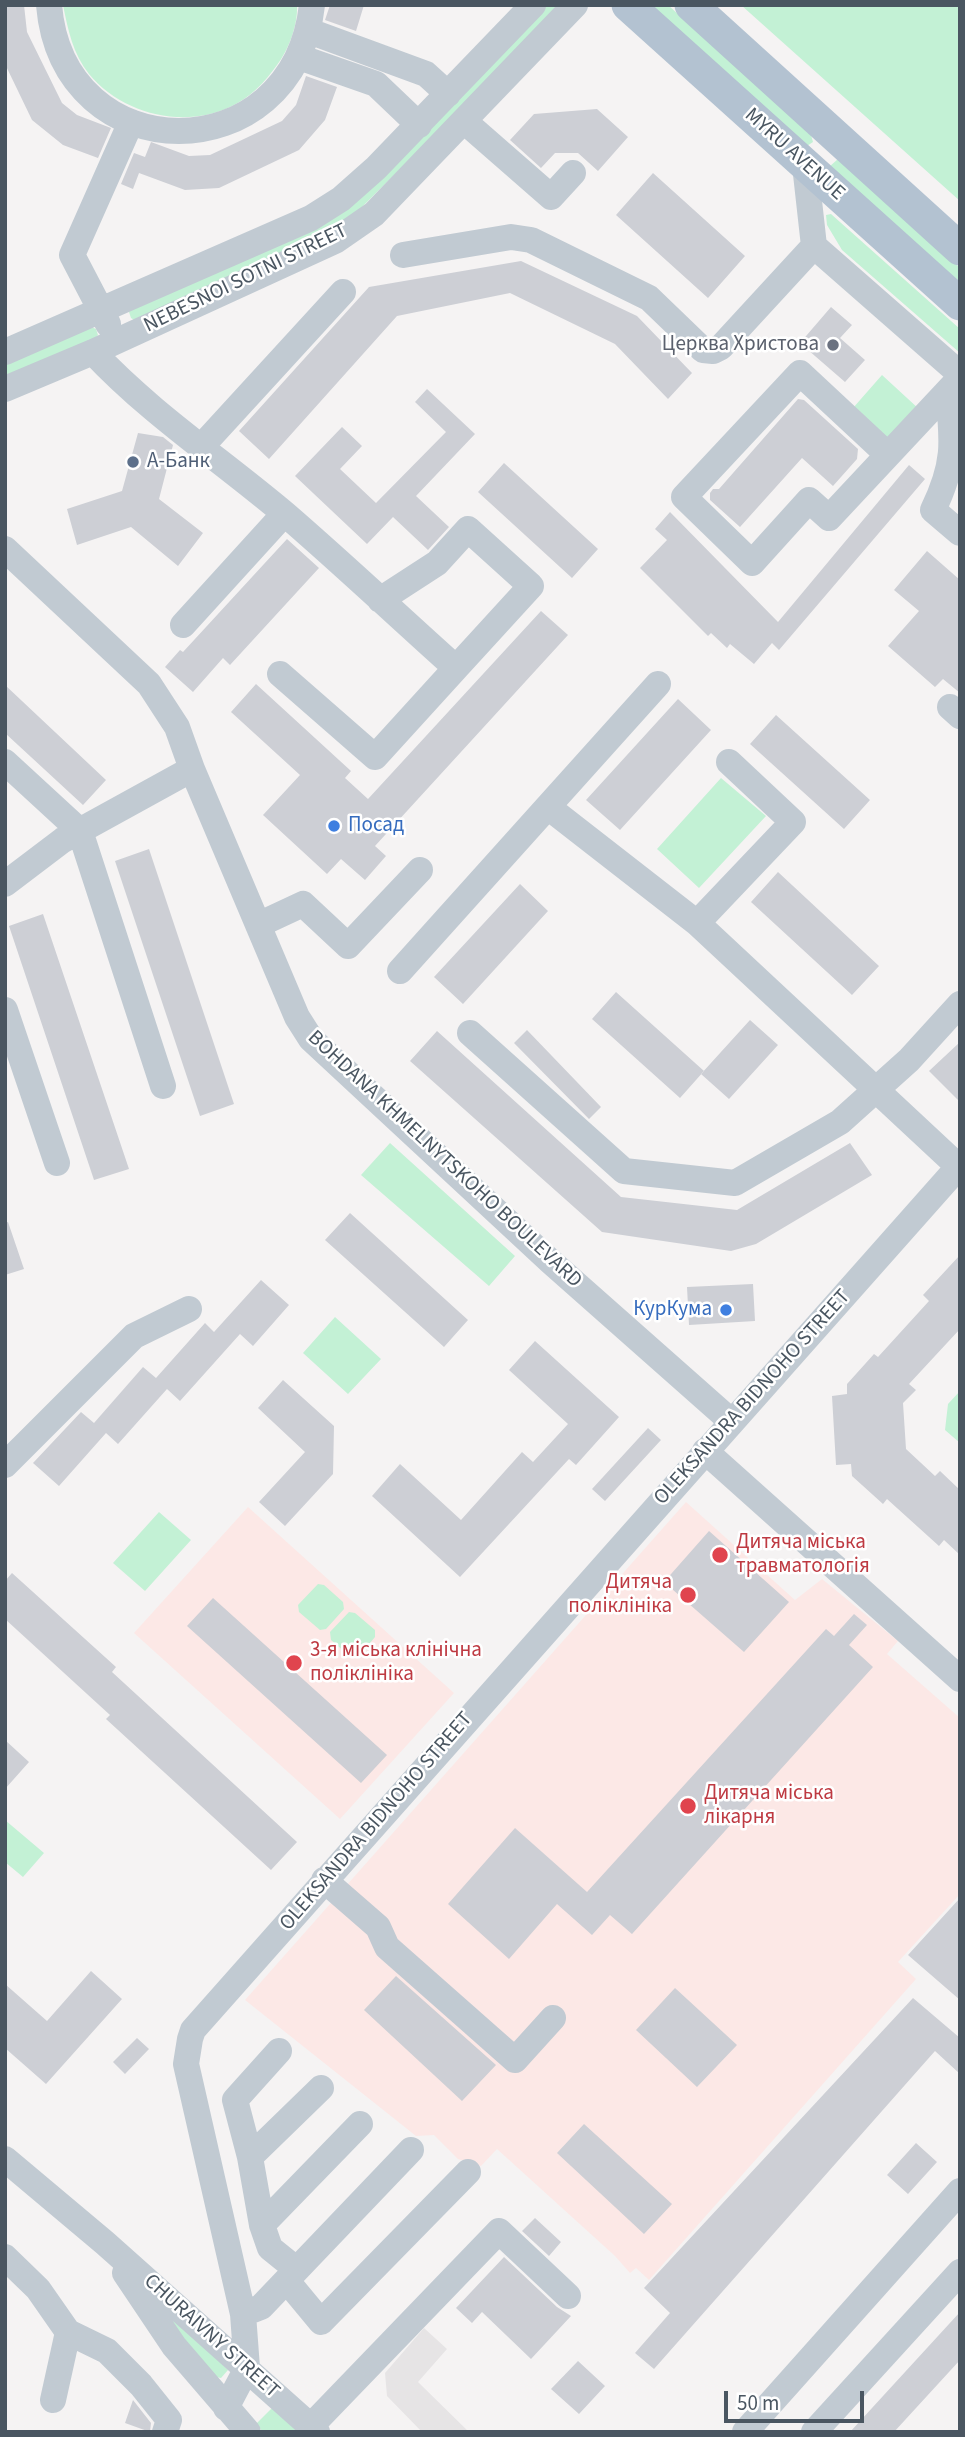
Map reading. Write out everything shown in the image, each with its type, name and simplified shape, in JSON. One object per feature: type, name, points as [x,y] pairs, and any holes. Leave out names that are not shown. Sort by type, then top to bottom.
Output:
[{"type":"main road","name":"MYRU AVENUE","points":[[628,5],[960,304]]},
{"type":"main road","name":"MYRU AVENUE","points":[[691,5],[960,249]]},
{"type":"main road","points":[[805,165],[833,136]]},
{"type":"street","points":[[49,5],[55,38],[67,68],[94,100],[131,122],[162,131],[195,131],[226,124],[255,108],[280,87],[299,57],[310,18],[389,50],[426,74],[448,94]]},
{"type":"street","name":"NEBESNOI SOTNI STREET","points":[[5,352],[311,218],[341,199],[419,125],[533,5]]},
{"type":"street","name":"NEBESNOI SOTNI STREET","points":[[5,389],[104,347],[335,241],[374,214],[575,5]]},
{"type":"street","points":[[376,84],[389,50]]},
{"type":"street","points":[[299,57],[376,84],[419,125]]},
{"type":"street","points":[[464,121],[551,197],[573,173]]},
{"type":"street","points":[[131,122],[72,254],[102,309],[104,347],[154,409],[284,514],[456,668]]},
{"type":"street","points":[[805,165],[814,246],[956,381],[953,444],[949,467],[933,510],[960,534]]},
{"type":"street","points":[[402,255],[511,237],[531,240],[643,294],[655,302],[704,350],[713,351],[721,347],[814,246]]},
{"type":"street","points":[[201,447],[343,292]]},
{"type":"street","points":[[888,455],[800,373],[684,497],[752,563],[809,500],[829,518],[888,455],[956,381]]},
{"type":"street","points":[[183,625],[284,514]]},
{"type":"street","points":[[280,674],[375,757],[531,586],[468,529],[437,563],[380,600]]},
{"type":"street","name":"BOHDANA KHMELNYTSKOHO BOULEVARD","points":[[5,549],[149,684],[177,727],[192,769],[297,1017],[311,1039],[550,1261],[732,1422]]},
{"type":"street","points":[[400,971],[658,684]]},
{"type":"street","points":[[5,762],[80,831],[163,1086]]},
{"type":"street","points":[[697,923],[793,822],[729,762]]},
{"type":"street","points":[[5,884],[63,841],[192,769]]},
{"type":"street","points":[[548,807],[697,923],[959,1167]]},
{"type":"street","points":[[258,925],[303,904],[348,947],[420,870]]},
{"type":"street","points":[[470,1033],[624,1171],[735,1183],[840,1122],[909,1060],[960,1004]]},
{"type":"street","points":[[5,1010],[57,1163]]},
{"type":"street","name":"OLEKSANDRA BIDNOHO STREET","points":[[247,2368],[243,2314],[186,2064],[194,2030],[324,1880],[959,1167]]},
{"type":"street","points":[[5,1465],[134,1336],[189,1309]]},
{"type":"street","points":[[705,1451],[960,1679]]},
{"type":"street","points":[[324,1880],[378,1927],[387,1947],[515,2060],[553,2018]]},
{"type":"street","points":[[279,2051],[235,2100],[250,2157],[262,2225],[270,2248],[321,2322],[468,2172]]},
{"type":"street","points":[[250,2157],[321,2088]]},
{"type":"street","points":[[262,2225],[360,2124]]},
{"type":"street","points":[[243,2314],[261,2307],[411,2150]]},
{"type":"street","name":"CHURAIVNY STREET","points":[[5,2159],[105,2243],[314,2429]]},
{"type":"street","points":[[745,2432],[960,2191]]},
{"type":"street","points":[[314,2429],[347,2387],[499,2231],[568,2296]]},
{"type":"street","name":"CHURAIVNY STREET","points":[[105,2243],[174,2346],[248,2432]]},
{"type":"street","points":[[6,2259],[38,2289],[68,2332],[107,2351],[142,2385],[169,2420],[165,2432]]},
{"type":"street","points":[[814,2432],[960,2272]]},
{"type":"street","points":[[53,2400],[68,2332]]},
{"type":"street","points":[[226,2408],[247,2368]]},
{"type":"shaded area","name":"Дитяча міська лікарня","points":[[686,1502],[795,1600],[822,1579],[898,1641],[887,1654],[960,1718],[960,1894],[898,1962],[916,1979],[649,2280],[636,2268],[630,2273],[615,2256],[497,2149],[481,2166],[458,2159],[434,2135],[416,2136],[245,2000]]},
{"type":"shaded area","name":"3-я міська клінічна поліклініка","points":[[248,1507],[454,1693],[340,1819],[134,1633]]},
{"type":"shaded area","points":[[424,2328],[447,2349],[418,2382],[469,2432],[422,2432],[387,2396],[385,2373]]},
{"type":"green space","points":[[63,5],[297,5],[297,13],[285,52],[267,77],[250,94],[230,107],[212,114],[173,117],[154,114],[118,99],[89,74],[75,50]]},
{"type":"green space","points":[[542,5],[564,5],[347,222],[136,321],[131,318],[129,312],[132,308],[308,229]]},
{"type":"green space","points":[[650,5],[668,5],[811,135],[813,142],[807,146]]},
{"type":"green space","points":[[741,5],[960,5],[960,201]]},
{"type":"green space","points":[[838,159],[960,268],[960,284],[829,167]]},
{"type":"green space","points":[[831,214],[960,329],[960,353],[842,250],[827,225],[826,215]]},
{"type":"green space","points":[[89,326],[96,329],[98,335],[94,340],[5,378],[5,363]]},
{"type":"green space","points":[[882,375],[919,409],[889,441],[853,408]]},
{"type":"green space","points":[[721,778],[766,816],[699,888],[657,849]]},
{"type":"green space","points":[[390,1143],[515,1256],[489,1286],[361,1175]]},
{"type":"green space","points":[[335,1317],[381,1359],[348,1394],[303,1353]]},
{"type":"green space","points":[[960,1391],[960,1443],[945,1430],[948,1404]]},
{"type":"green space","points":[[159,1512],[191,1540],[145,1591],[113,1563]]},
{"type":"green space","points":[[318,1584],[324,1585],[343,1602],[344,1609],[326,1629],[320,1630],[299,1612],[298,1605]]},
{"type":"green space","points":[[349,1612],[355,1613],[375,1630],[375,1637],[358,1657],[352,1658],[331,1640],[330,1632]]},
{"type":"green space","points":[[5,1820],[44,1853],[23,1877],[5,1862]]},
{"type":"green space","points":[[165,2306],[228,2370],[221,2378],[216,2377],[161,2311]]},
{"type":"green space","points":[[274,2406],[299,2432],[263,2432],[256,2424]]},
{"type":"building","points":[[5,5],[24,5],[27,32],[62,103],[77,115],[111,128],[98,158],[63,145],[32,120],[5,64]]},
{"type":"building","points":[[330,5],[364,5],[356,31],[325,20]]},
{"type":"building","points":[[306,76],[337,87],[325,120],[299,150],[219,188],[185,190],[139,173],[133,189],[121,184],[134,153],[145,157],[151,142],[189,156],[210,155],[282,121],[296,105]]},
{"type":"building","points":[[597,109],[628,137],[598,171],[578,153],[555,153],[541,168],[510,140],[534,114]]},
{"type":"building","points":[[653,173],[745,256],[708,298],[616,215]]},
{"type":"building","points":[[521,261],[637,316],[692,373],[668,399],[615,344],[510,293],[397,316],[269,459],[239,431],[369,287]]},
{"type":"building","points":[[831,307],[852,325],[840,338],[865,360],[845,382],[800,343]]},
{"type":"building","points":[[427,389],[475,434],[416,496],[449,527],[428,550],[393,517],[367,544],[295,476],[342,427],[362,446],[340,469],[376,503],[446,432],[415,402]]},
{"type":"building","points":[[798,399],[804,400],[858,449],[857,459],[833,486],[802,458],[740,527],[710,500],[710,493],[713,489],[719,489]]},
{"type":"building","points":[[138,433],[163,437],[173,445],[159,499],[203,533],[178,566],[131,527],[77,545],[67,509],[122,491]]},
{"type":"building","points":[[504,463],[598,549],[572,578],[478,492]]},
{"type":"building","points":[[909,465],[925,479],[779,650],[772,643],[754,664],[730,644],[727,648],[711,633],[708,636],[640,568],[667,540],[655,529],[670,512],[778,622]]},
{"type":"building","points":[[287,539],[319,568],[230,665],[223,658],[193,692],[165,667],[180,650],[183,652]]},
{"type":"building","points":[[927,551],[960,580],[960,693],[943,679],[935,687],[888,646],[919,611],[894,590]]},
{"type":"building","points":[[541,611],[568,635],[375,846],[386,856],[365,880],[341,859],[327,874],[263,815],[300,775],[231,712],[256,684],[351,771],[345,778],[368,799]]},
{"type":"building","points":[[5,685],[106,780],[83,805],[5,733]]},
{"type":"building","points":[[678,699],[711,730],[620,830],[586,800]]},
{"type":"building","points":[[776,715],[870,800],[844,829],[750,744]]},
{"type":"building","points":[[149,849],[234,1104],[200,1116],[115,861]]},
{"type":"building","points":[[778,872],[879,966],[852,995],[751,902]]},
{"type":"building","points":[[520,884],[548,911],[463,1004],[434,977]]},
{"type":"building","points":[[43,914],[129,1169],[94,1180],[9,926]]},
{"type":"building","points":[[616,992],[704,1071],[680,1098],[592,1019]]},
{"type":"building","points":[[750,1020],[778,1045],[729,1099],[701,1074]]},
{"type":"building","points":[[527,1030],[601,1107],[589,1119],[514,1043]]},
{"type":"building","points":[[437,1031],[621,1197],[737,1210],[850,1143],[872,1175],[756,1244],[731,1251],[602,1232],[410,1061]]},
{"type":"building","points":[[960,1042],[960,1102],[929,1071]]},
{"type":"building","points":[[350,1213],[468,1320],[444,1347],[325,1240]]},
{"type":"building","points":[[8,1222],[24,1269],[5,1275],[5,1223]]},
{"type":"building","points":[[960,1255],[960,1329],[909,1384],[916,1390],[903,1403],[906,1449],[935,1476],[940,1471],[960,1490],[960,1555],[944,1540],[939,1546],[887,1499],[883,1504],[852,1476],[851,1464],[836,1465],[832,1396],[847,1394],[847,1384],[874,1354],[878,1357],[929,1301],[923,1295]]},
{"type":"building","points":[[261,1280],[289,1305],[253,1346],[240,1334],[180,1401],[167,1389],[118,1444],[106,1433],[59,1486],[33,1463],[81,1412],[94,1423],[143,1367],[156,1378],[205,1323],[214,1332]]},
{"type":"building","points":[[753,1284],[755,1321],[689,1325],[687,1287]]},
{"type":"building","points":[[535,1341],[619,1417],[576,1465],[569,1459],[460,1577],[372,1496],[400,1464],[461,1520],[522,1452],[533,1462],[568,1424],[509,1370]]},
{"type":"building","points":[[283,1380],[334,1426],[333,1474],[285,1526],[259,1502],[305,1452],[258,1408]]},
{"type":"building","points":[[648,1428],[661,1440],[605,1501],[592,1489]]},
{"type":"building","name":"Дитяча поліклініка","points":[[709,1531],[789,1602],[744,1652],[664,1582]]},
{"type":"building","points":[[12,1573],[116,1667],[112,1672],[297,1842],[271,1870],[106,1719],[110,1715],[5,1619],[5,1581]]},
{"type":"building","points":[[213,1598],[387,1755],[361,1783],[187,1626]]},
{"type":"building","points":[[854,1614],[867,1625],[849,1645],[873,1667],[632,1934],[610,1915],[592,1935],[557,1904],[509,1959],[448,1904],[515,1828],[587,1892],[826,1629],[834,1636]]},
{"type":"building","points":[[5,1740],[29,1762],[5,1789]]},
{"type":"building","points":[[960,1898],[960,2000],[908,1955]]},
{"type":"building","points":[[91,1971],[122,1999],[46,2084],[5,2048],[5,1984],[47,2021]]},
{"type":"building","points":[[396,1976],[496,2065],[462,2101],[364,2010]]},
{"type":"building","points":[[675,1988],[737,2045],[697,2087],[636,2030]]},
{"type":"building","points":[[913,1998],[960,2038],[960,2074],[935,2051],[654,2369],[635,2353],[670,2313],[644,2288]]},
{"type":"building","points":[[137,2038],[149,2049],[125,2074],[113,2062]]},
{"type":"building","points":[[584,2124],[672,2204],[644,2234],[557,2153]]},
{"type":"building","points":[[916,2143],[937,2162],[908,2194],[887,2175]]},
{"type":"building","points":[[535,2218],[561,2242],[549,2256],[522,2231]]},
{"type":"building","points":[[504,2257],[557,2307],[571,2316],[531,2359],[482,2312],[472,2323],[456,2308]]},
{"type":"building","points":[[960,2312],[960,2360],[894,2432],[850,2432]]},
{"type":"building","points":[[578,2361],[605,2386],[579,2414],[551,2389]]},
{"type":"building","points":[[133,2400],[151,2423],[150,2432],[125,2423]]},
{"type":"place","name":"Церква Христова","points":[[833,345]]},
{"type":"place","name":"А-Банк","points":[[133,462]]},
{"type":"place","name":"Посад","points":[[334,826]]},
{"type":"place","name":"КурКума","points":[[726,1310]]},
{"type":"place","name":"Дитяча міська травматологія","points":[[720,1555]]},
{"type":"place","name":"Дитяча поліклініка","points":[[688,1595]]},
{"type":"place","name":"3-я міська клінічна поліклініка","points":[[294,1663]]},
{"type":"place","name":"Дитяча міська лікарня","points":[[688,1806]]}]
